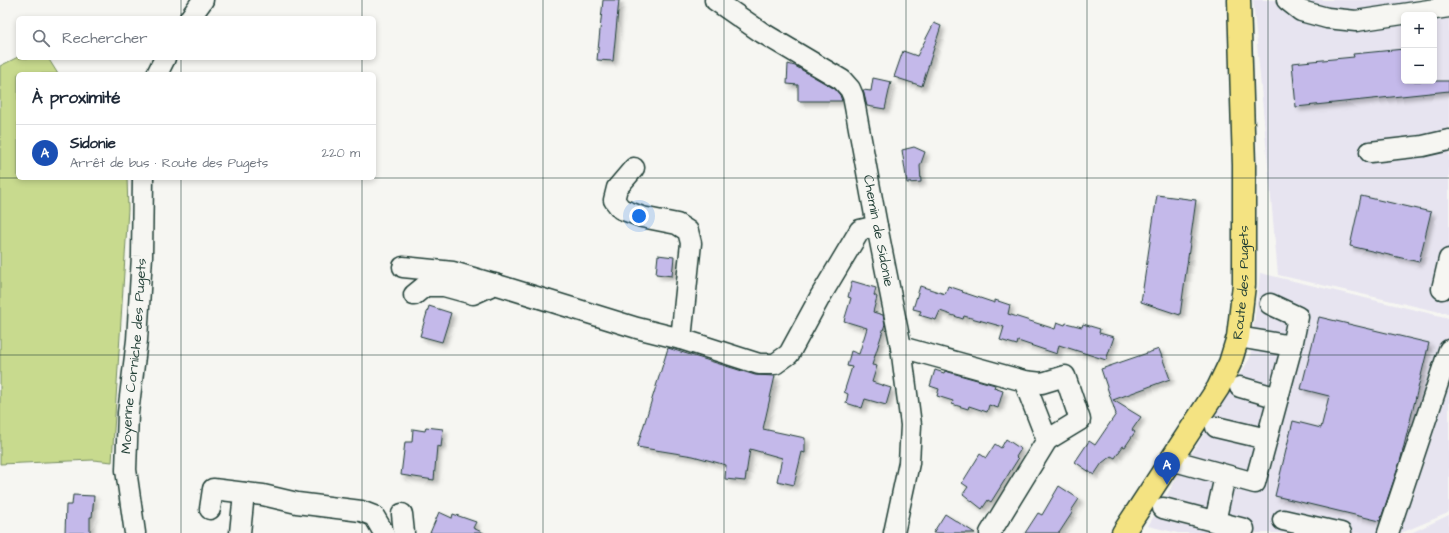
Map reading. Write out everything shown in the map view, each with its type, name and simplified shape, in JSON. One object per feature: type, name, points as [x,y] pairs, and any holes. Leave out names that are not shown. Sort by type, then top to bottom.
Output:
[{"type":"main road","name":"Route des Pugets","points":[[1123,533],[1218,388],[1230,363],[1238,337],[1244,285],[1244,165],[1239,0]]},
{"type":"street","points":[[191,16],[203,0]]},
{"type":"street","name":"Chemin de Sidonie","points":[[715,0],[761,32],[842,80],[850,89],[853,96],[876,226],[901,347],[910,425],[909,463],[894,533]]},
{"type":"street","points":[[1287,0],[1301,11],[1327,18],[1356,21],[1449,7]]},
{"type":"street","points":[[158,72],[163,60]]},
{"type":"street","points":[[1370,152],[1422,146],[1449,140]]},
{"type":"street","points":[[634,168],[617,188],[614,200],[621,209],[642,216],[677,224],[688,231],[691,243],[681,339]]},
{"type":"street","name":"Moyenne Corniche des Pugets","points":[[135,533],[126,470],[128,413],[137,340],[142,256],[143,180]]},
{"type":"street","points":[[403,267],[453,272],[637,328],[681,339],[759,364],[776,364],[789,354],[820,297],[860,230],[876,226]]},
{"type":"street","points":[[1442,289],[1449,258]]},
{"type":"street","points":[[414,296],[425,286],[444,286],[473,294],[495,284]]},
{"type":"street","points":[[1171,460],[1255,483],[1292,346],[1298,317],[1270,304]]},
{"type":"street","points":[[1238,337],[1292,346]]},
{"type":"street","points":[[901,347],[1024,381],[1042,383],[1065,376],[1080,420],[1047,440],[990,533]]},
{"type":"street","points":[[1388,533],[1447,362]]},
{"type":"street","points":[[1024,381],[1047,440]]},
{"type":"street","points":[[1240,387],[1278,398]]},
{"type":"street","points":[[1216,427],[1267,439]]},
{"type":"street","points":[[1215,522],[1225,476]]},
{"type":"street","points":[[210,509],[213,489],[244,493],[297,503],[361,511],[374,516],[384,533]]},
{"type":"street","points":[[240,533],[244,493]]},
{"type":"street","points":[[1163,508],[1244,529]]},
{"type":"street","points":[[1283,520],[1341,533]]},
{"type":"shaded area","points":[[1253,0],[1449,0],[1449,314],[1278,275]]},
{"type":"shaded area","points":[[1260,273],[1449,318],[1448,513],[1401,533],[1178,533],[1148,526],[1250,358]]},
{"type":"shaded area","points":[[1449,515],[1449,533],[1411,533]]},
{"type":"green space","points":[[16,58],[16,60],[49,60],[57,72],[16,72],[16,180],[127,180],[128,209],[112,462],[93,460],[0,464],[0,66]]},
{"type":"building","points":[[603,0],[619,0],[613,61],[597,60]]},
{"type":"building","points":[[934,23],[941,26],[922,86],[894,77],[903,51],[917,56]]},
{"type":"building","points":[[1401,49],[1401,84],[1437,84],[1437,81],[1449,81],[1449,91],[1296,107],[1292,63],[1354,57],[1353,54]]},
{"type":"building","points":[[788,64],[795,66],[835,89],[840,95],[842,101],[798,101],[798,85],[787,84]]},
{"type":"building","points":[[873,78],[891,82],[885,109],[867,106],[863,90],[871,91]]},
{"type":"building","points":[[914,147],[925,152],[920,166],[921,182],[907,183],[902,150]]},
{"type":"building","points":[[1157,195],[1196,200],[1180,315],[1141,302]]},
{"type":"building","points":[[1361,196],[1431,212],[1419,262],[1350,246]]},
{"type":"building","points":[[658,255],[674,257],[672,276],[656,274]]},
{"type":"building","points":[[852,281],[876,288],[874,295],[877,297],[873,312],[883,315],[885,324],[872,365],[877,366],[872,382],[891,388],[886,405],[865,399],[862,408],[846,403],[848,394],[844,392],[852,367],[847,366],[851,351],[859,354],[867,328],[844,321],[851,298],[848,297]]},
{"type":"building","points":[[920,286],[945,294],[948,286],[995,303],[995,300],[1010,305],[1008,314],[1055,329],[1057,322],[1065,325],[1066,323],[1082,327],[1083,324],[1100,329],[1099,333],[1114,337],[1106,360],[1059,345],[1057,354],[1018,341],[1017,345],[1000,340],[1004,327],[964,316],[963,319],[940,311],[936,320],[919,315],[921,311],[913,309]]},
{"type":"building","points":[[429,306],[451,313],[442,342],[420,336]]},
{"type":"building","points":[[1319,317],[1429,343],[1400,462],[1380,521],[1275,496],[1293,421],[1321,428],[1329,396],[1301,389]]},
{"type":"building","points":[[668,348],[755,375],[775,376],[763,429],[805,438],[805,453],[802,452],[794,485],[777,481],[782,458],[750,449],[745,481],[725,479],[726,465],[693,456],[637,447]]},
{"type":"building","points":[[1159,349],[1170,379],[1113,400],[1141,417],[1132,430],[1135,432],[1125,447],[1123,446],[1115,458],[1111,456],[1102,463],[1094,475],[1075,462],[1089,441],[1095,445],[1116,414],[1101,369]]},
{"type":"building","points":[[935,370],[944,373],[945,371],[995,385],[994,388],[1003,391],[998,408],[989,405],[987,412],[969,406],[968,409],[952,404],[953,401],[937,396],[939,389],[930,386]]},
{"type":"building","points":[[426,427],[443,429],[441,447],[437,446],[434,480],[401,475],[405,442],[412,442],[413,429],[425,431]]},
{"type":"building","points":[[1006,439],[1021,449],[1016,457],[1018,459],[991,502],[988,500],[982,509],[963,494],[968,487],[962,483],[980,454],[986,458],[995,444],[1001,448]]},
{"type":"building","points":[[1059,486],[1079,499],[1059,533],[1025,533],[1038,513],[1042,515]]},
{"type":"building","points":[[73,495],[94,496],[92,517],[90,517],[90,533],[65,533],[66,505],[72,505]]},
{"type":"building","points":[[439,512],[452,518],[453,514],[476,522],[473,528],[484,533],[430,533]]},
{"type":"building","points":[[945,514],[975,533],[933,533]]},
{"type":"place","name":"Sidonie","points":[[1167,485]]}]
